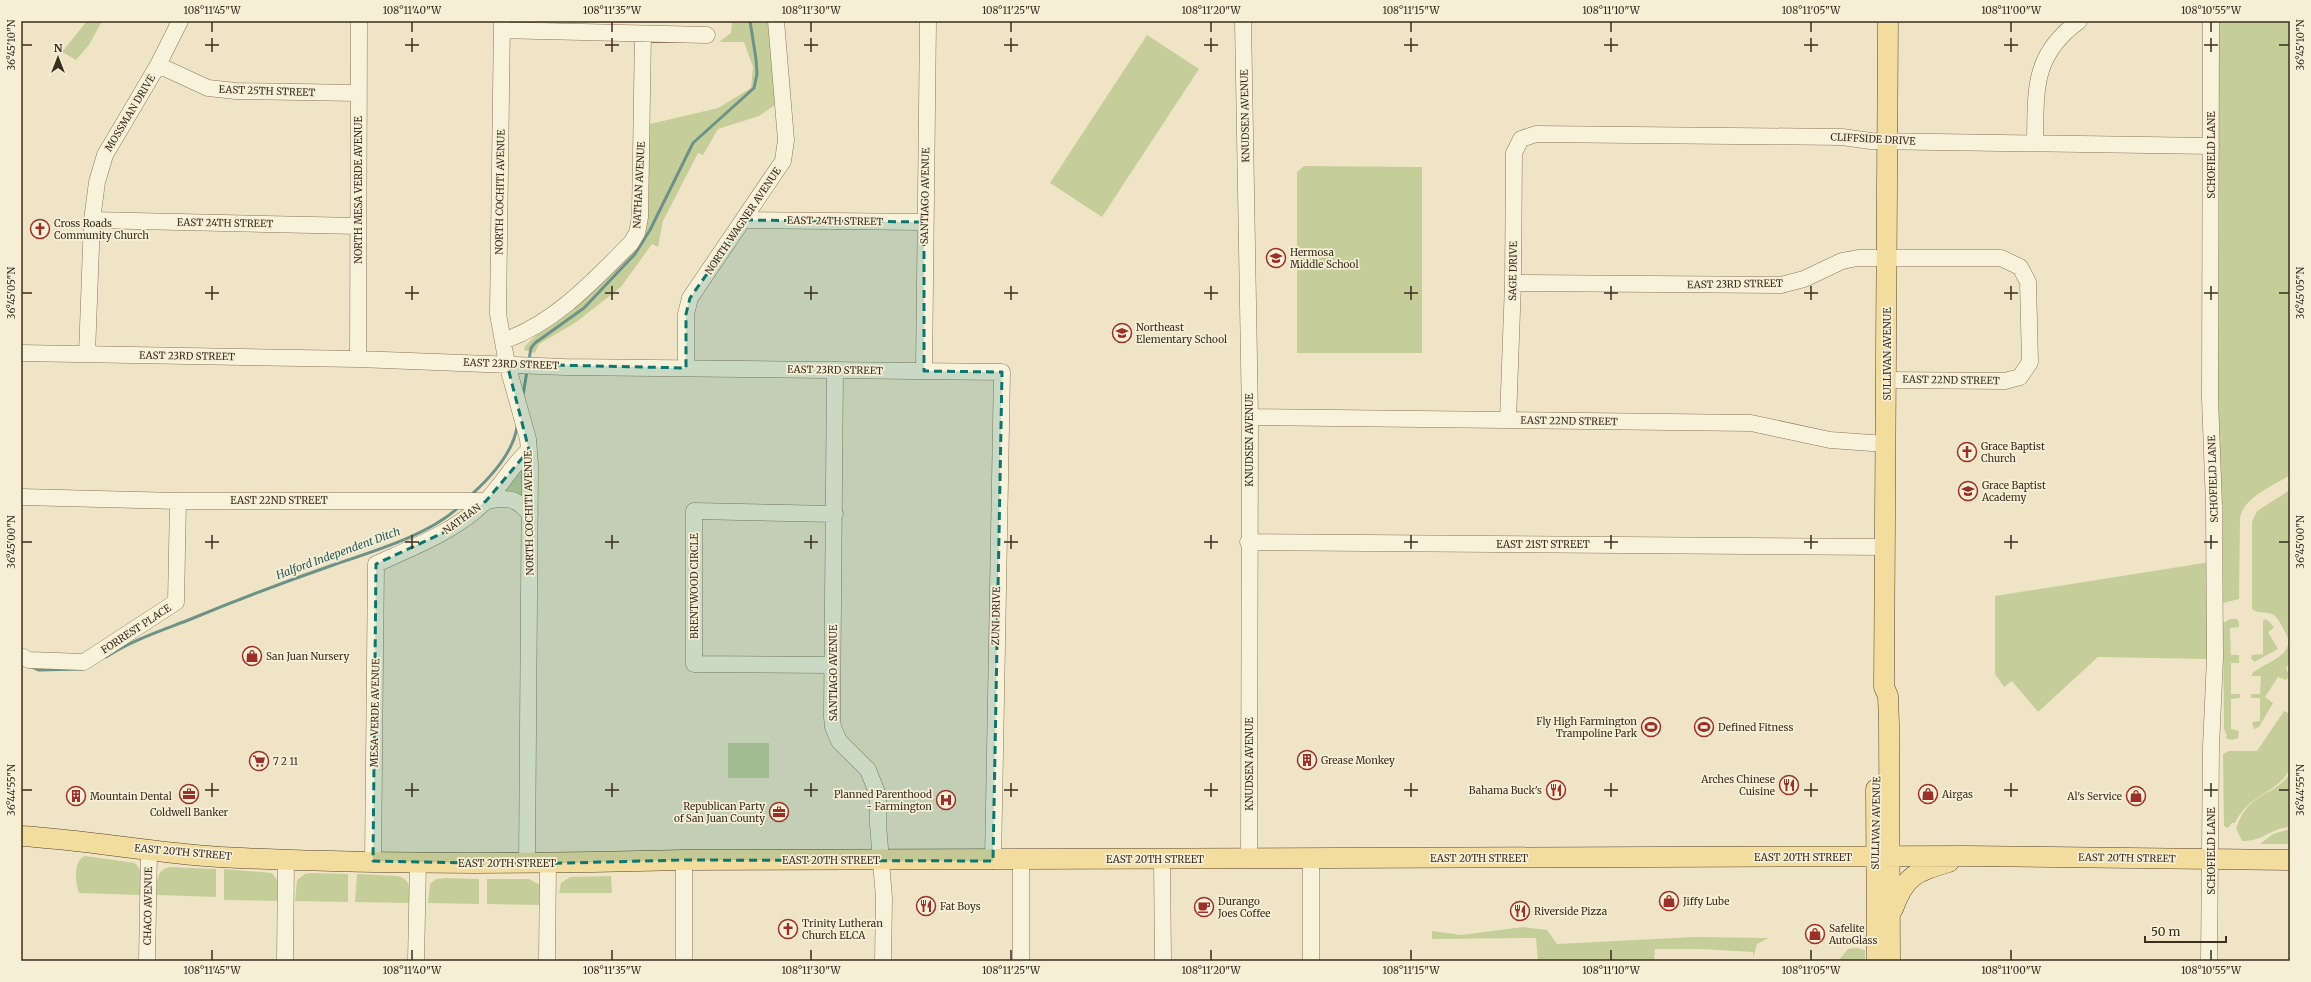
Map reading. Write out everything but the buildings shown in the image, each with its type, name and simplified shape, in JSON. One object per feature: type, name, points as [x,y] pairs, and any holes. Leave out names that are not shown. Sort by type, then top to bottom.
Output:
[{"type":"main road","name":"SULLIVAN AVENUE","points":[[1877,961],[1883,856],[1888,696],[1884,687],[1888,21]]},
{"type":"main road","name":"EAST 20TH STREET","points":[[21,836],[76,839],[149,850],[219,856],[418,863],[548,864],[684,860],[993,861],[1311,858],[1883,856],[2290,860]]},
{"type":"main road","name":"SULLIVAN AVENUE","points":[[1883,856],[1890,916],[1890,961]]},
{"type":"main road","points":[[1890,916],[1902,887],[1914,875],[1967,856]]},
{"type":"street","name":"MOSSMAN DRIVE","points":[[86,354],[92,220],[97,182],[105,154],[158,66],[180,21]]},
{"type":"street","name":"NORTH MESA VERDE AVENUE","points":[[358,359],[359,21]]},
{"type":"street","name":"NORTH WAGNER AVENUE","points":[[686,368],[686,314],[690,298],[745,220],[784,161],[786,149],[776,21]]},
{"type":"street","name":"SANTIAGO AVENUE","points":[[924,371],[924,222],[928,21]]},
{"type":"street","name":"KNUDSEN AVENUE","points":[[1243,21],[1250,417],[1248,542],[1249,859]]},
{"type":"street","points":[[2034,143],[2036,96],[2039,71],[2050,48],[2057,39],[2080,21]]},
{"type":"street","name":"SCHOFIELD LANE","points":[[2209,961],[2212,859],[2211,747],[2214,706],[2215,556],[2210,398],[2211,21]]},
{"type":"street","points":[[502,25],[643,34],[707,35]]},
{"type":"street","name":"NORTH COCHITI AVENUE","points":[[502,25],[498,314],[508,364],[529,450],[528,864]]},
{"type":"street","name":"NATHAN AVENUE","points":[[503,341],[520,335],[574,300],[631,243],[637,233],[640,217],[643,34]]},
{"type":"street","name":"EAST 25TH STREET","points":[[158,66],[208,88],[236,91],[358,93]]},
{"type":"street","name":"CLIFFSIDE DRIVE","points":[[1536,134],[1842,137],[1888,141],[2210,146]]},
{"type":"street","name":"SAGE DRIVE","points":[[1508,420],[1513,284],[1514,153],[1521,139],[1536,134]]},
{"type":"street","name":"EAST 24TH STREET","points":[[92,220],[358,226]]},
{"type":"street","name":"EAST 24TH STREET","points":[[745,220],[924,222]]},
{"type":"street","name":"EAST 23RD STREET","points":[[1513,284],[1781,285],[1804,279],[1842,261],[1858,258],[2000,258],[2020,267],[2028,282],[2030,362]]},
{"type":"street","name":"EAST 23RD STREET","points":[[21,353],[358,359],[686,368],[1002,372]]},
{"type":"street","name":"EAST 22ND STREET","points":[[1887,380],[2005,381],[2020,377],[2030,362]]},
{"type":"street","name":"SANTIAGO AVENUE","points":[[835,370],[835,514],[832,665],[833,727],[839,741],[868,770],[876,786],[884,898],[883,961]]},
{"type":"street","name":"ZUNI DRIVE","points":[[993,861],[1002,372]]},
{"type":"street","name":"EAST 22ND STREET","points":[[1250,417],[1751,423],[1830,440],[1886,444]]},
{"type":"street","name":"NATHAN","points":[[376,564],[447,531],[486,501],[519,459],[529,450]]},
{"type":"street","name":"EAST 22ND STREET","points":[[21,497],[178,501],[486,501],[503,498],[519,502],[530,514]]},
{"type":"street","name":"FORREST PLACE","points":[[21,656],[29,660],[84,662],[176,602],[178,501]]},
{"type":"street","name":"BRENTWOOD CIRCLE","points":[[832,665],[694,664],[694,511],[835,514]]},
{"type":"street","name":"EAST 21ST STREET","points":[[1248,542],[1886,547]]},
{"type":"street","name":"MESA VERDE AVENUE","points":[[373,861],[376,564]]},
{"type":"street","name":"CHACO AVENUE","points":[[147,961],[149,850]]},
{"type":"street","points":[[1311,858],[1311,961]]},
{"type":"street","points":[[285,961],[286,859]]},
{"type":"street","points":[[1162,859],[1163,961]]},
{"type":"street","points":[[684,860],[684,961]]},
{"type":"street","points":[[1021,860],[1021,961]]},
{"type":"street","points":[[416,961],[418,863]]},
{"type":"street","points":[[547,961],[548,864]]},
{"type":"highlighted area","points":[[745,220],[924,222],[924,371],[1002,372],[993,861],[684,860],[527,864],[373,861],[376,564],[447,531],[486,501],[529,450],[507,364],[686,368],[686,314],[690,298]]},
{"type":"green space","points":[[87,21],[102,21],[89,45],[76,60],[62,52]]},
{"type":"green space","points":[[732,21],[769,21],[775,105],[759,116],[718,129],[703,155],[698,153],[663,221],[658,247],[652,244],[621,287],[575,323],[539,344],[535,353],[524,350],[525,346],[546,325],[634,248],[650,124],[718,108],[751,88],[753,67],[744,42],[719,42],[731,33]]},
{"type":"green space","points":[[2219,21],[2290,21],[2290,475],[2253,498],[2243,511],[2240,518],[2239,599],[2223,603],[2223,505],[2220,504],[2218,407]]},
{"type":"green space","points":[[1147,35],[1199,69],[1102,217],[1050,183]]},
{"type":"green space","points":[[1304,166],[1422,167],[1422,353],[1297,353],[1297,172]]},
{"type":"green space","points":[[520,469],[522,471],[522,496],[505,492],[504,488]]},
{"type":"green space","points":[[2290,490],[2290,665],[2286,667],[2289,676],[2286,680],[2278,677],[2265,697],[2273,703],[2259,727],[2254,729],[2252,722],[2260,721],[2260,698],[2251,698],[2251,694],[2260,694],[2261,676],[2252,676],[2252,674],[2257,669],[2284,652],[2287,647],[2288,640],[2282,625],[2275,616],[2269,613],[2257,612],[2252,609],[2252,522],[2257,511]]},
{"type":"green space","points":[[2210,562],[2209,657],[2205,659],[2098,657],[2038,712],[2012,681],[2004,687],[1995,674],[1995,596]]},
{"type":"green space","points":[[2230,619],[2237,619],[2239,623],[2239,627],[2230,628],[2231,655],[2239,655],[2239,663],[2231,663],[2231,694],[2240,694],[2240,698],[2231,699],[2231,729],[2239,731],[2238,738],[2232,740],[2225,738],[2227,736],[2224,729],[2223,623]]},
{"type":"green space","points":[[2265,619],[2270,622],[2274,628],[2268,632],[2278,649],[2254,662],[2251,658],[2252,655],[2263,654],[2263,621]]},
{"type":"green space","points":[[2284,711],[2290,714],[2290,769],[2284,778],[2248,806],[2241,813],[2235,823],[2232,823],[2228,828],[2224,826],[2223,754],[2229,751],[2257,751]]},
{"type":"green space","points":[[728,743],[769,743],[769,778],[728,778]]},
{"type":"green space","points":[[2290,774],[2290,827],[2277,830],[2256,839],[2242,841],[2236,828],[2245,811],[2258,798],[2281,784]]},
{"type":"green space","points":[[2290,829],[2290,844],[2260,844],[2273,834]]},
{"type":"green space","points":[[85,856],[135,863],[141,871],[141,895],[79,893],[76,872],[78,862]]},
{"type":"green space","points":[[170,867],[216,869],[216,897],[157,895],[157,882],[159,874]]},
{"type":"green space","points":[[224,869],[272,873],[279,883],[279,901],[224,900]]},
{"type":"green space","points":[[305,874],[348,874],[348,902],[295,901],[297,880]]},
{"type":"green space","points":[[357,874],[398,876],[403,878],[409,886],[410,903],[355,902]]},
{"type":"green space","points":[[611,876],[612,893],[559,893],[561,883],[570,877]]},
{"type":"green space","points":[[436,879],[479,879],[479,904],[428,903],[430,884]]},
{"type":"green space","points":[[487,879],[529,879],[540,885],[542,905],[487,904]]},
{"type":"green space","points":[[1523,927],[1547,930],[1557,944],[1694,937],[1769,938],[1757,944],[1753,958],[1753,952],[1702,949],[1655,949],[1654,961],[1538,961],[1536,938],[1432,939],[1432,931],[1461,935]]},
{"type":"green space","points":[[1856,948],[1865,950],[1865,961],[1838,961],[1848,949]]},
{"type":"waterway","name":"Halford Independent Ditch","points":[[529,360],[531,348],[535,343],[584,308],[635,254],[650,230],[693,143],[754,88],[757,74],[750,21]]},
{"type":"waterway","name":"Halford Independent Ditch","points":[[523,395],[527,371]]},
{"type":"waterway","name":"Halford Independent Ditch","points":[[471,495],[500,464],[511,446],[517,427]]},
{"type":"waterway","name":"Halford Independent Ditch","points":[[106,657],[137,640],[227,604],[299,577],[367,554],[417,534],[447,517],[459,507]]},
{"type":"waterway","name":"Halford Independent Ditch","points":[[32,667],[39,670],[82,669]]},
{"type":"place","name":"Cross Roads Community Church","points":[[40,229]]},
{"type":"place","name":"Hermosa Middle School","points":[[1276,258]]},
{"type":"place","name":"Northeast Elementary School","points":[[1122,333]]},
{"type":"place","name":"Grace Baptist Church","points":[[1967,452]]},
{"type":"place","name":"Grace Baptist Academy","points":[[1968,491]]},
{"type":"place","name":"San Juan Nursery","points":[[252,656]]},
{"type":"place","name":"Fly High Farmington Trampoline Park","points":[[1651,727]]},
{"type":"place","name":"Defined Fitness","points":[[1704,727]]},
{"type":"place","name":"Grease Monkey","points":[[1307,760]]},
{"type":"place","name":"7 2 11","points":[[259,761]]},
{"type":"place","name":"Arches Chinese Cuisine","points":[[1789,785]]},
{"type":"place","name":"Bahama Buck's","points":[[1556,790]]},
{"type":"place","name":"Coldwell Banker","points":[[189,794]]},
{"type":"place","name":"Airgas","points":[[1928,794]]},
{"type":"place","name":"Mountain Dental","points":[[76,796]]},
{"type":"place","name":"Al's Service","points":[[2136,796]]},
{"type":"place","name":"Planned Parenthood - Farmington","points":[[946,800]]},
{"type":"place","name":"Republican Party of San Juan County","points":[[779,812]]},
{"type":"place","name":"Jiffy Lube","points":[[1669,901]]},
{"type":"place","name":"Fat Boys","points":[[926,906]]},
{"type":"place","name":"Durango Joes Coffee","points":[[1204,907]]},
{"type":"place","name":"Riverside Pizza","points":[[1520,911]]},
{"type":"place","name":"Trinity Lutheran Church ELCA","points":[[788,929]]},
{"type":"place","name":"Safelite AutoGlass","points":[[1815,934]]}]
